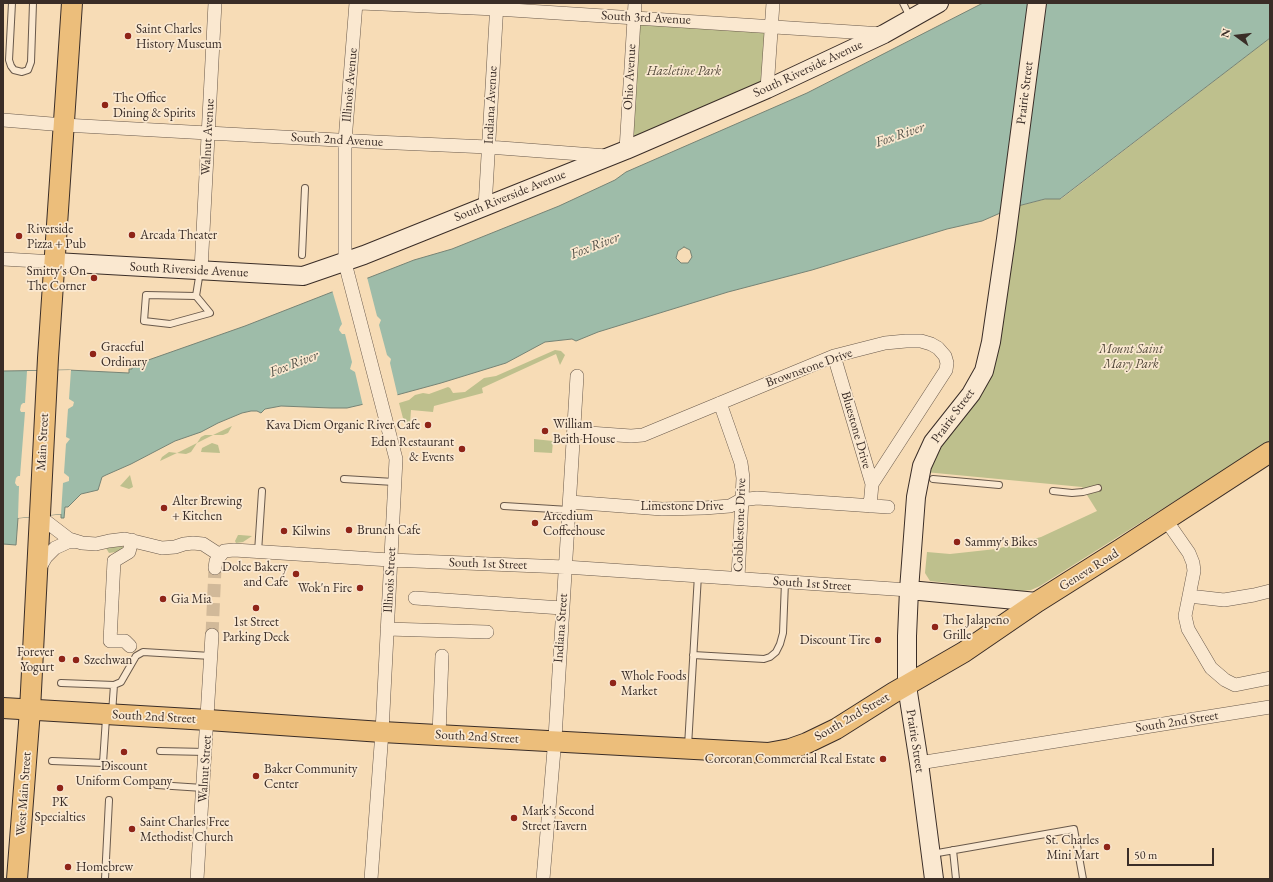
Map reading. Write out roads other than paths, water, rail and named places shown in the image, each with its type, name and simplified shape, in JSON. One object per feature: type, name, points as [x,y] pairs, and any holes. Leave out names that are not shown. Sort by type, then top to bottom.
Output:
[{"type":"main road","name":"Main Street","points":[[37,575],[47,368],[72,3]]},
{"type":"main road","name":"Geneva Road","points":[[908,686],[964,652],[1037,602],[1270,452]]},
{"type":"main road","name":"West Main Street","points":[[17,879],[30,710],[37,575]]},
{"type":"main road","name":"South 2nd Street","points":[[3,708],[382,732],[768,753],[790,749],[807,743],[836,729],[893,693],[908,686]]},
{"type":"street","name":"Walnut Avenue","points":[[200,270],[215,3]]},
{"type":"street","name":"Illinois Avenue","points":[[351,286],[345,262],[345,141],[356,3]]},
{"type":"street","name":"South 3rd Avenue","points":[[360,3],[497,6],[884,34]]},
{"type":"street","name":"Ohio Avenue","points":[[618,153],[635,3]]},
{"type":"street","points":[[767,89],[773,3]]},
{"type":"street","name":"South Riverside Avenue","points":[[55,262],[303,276],[345,262],[618,153],[767,89],[884,34],[907,11],[939,3]]},
{"type":"street","name":"Prairie Street","points":[[934,879],[908,686],[907,636],[916,497],[922,466],[933,442],[971,394],[984,370],[991,342],[1037,3]]},
{"type":"street","name":"Indiana Avenue","points":[[485,206],[497,6]]},
{"type":"street","name":"South 2nd Avenue","points":[[3,120],[64,125],[345,141],[618,153]]},
{"type":"street","points":[[3,259],[55,262]]},
{"type":"street","name":"Illinois Street","points":[[351,286],[396,459],[382,732],[371,879]]},
{"type":"street","name":"Brownstone Drive","points":[[574,432],[631,436],[643,435],[834,356],[885,343],[906,341],[921,342],[938,348],[945,356],[947,363],[946,370],[872,484]]},
{"type":"street","name":"Bluestone Drive","points":[[834,356],[872,484],[870,506]]},
{"type":"street","name":"Indiana Street","points":[[543,879],[555,741],[577,376]]},
{"type":"street","name":"Cobblestone Drive","points":[[720,403],[741,463],[743,478],[738,578]]},
{"type":"street","name":"Limestone Drive","points":[[569,506],[662,509],[704,508],[730,506],[741,500],[757,498],[888,507]]},
{"type":"street","points":[[39,516],[60,533],[75,542]]},
{"type":"street","points":[[1166,520],[1189,553],[1193,563],[1194,571],[1186,616],[1188,629],[1211,668],[1225,680],[1235,685],[1270,678]]},
{"type":"street","points":[[37,575],[46,557],[55,548],[68,542],[88,544],[118,540],[132,540],[150,546],[169,547],[193,543],[203,544],[220,555],[216,561],[216,568]]},
{"type":"street","points":[[130,646],[125,641],[110,640],[114,561],[129,552],[132,540]]},
{"type":"street","name":"South 1st Street","points":[[220,555],[224,550],[229,550],[390,560],[565,567],[909,590]]},
{"type":"street","points":[[909,590],[1037,602]]},
{"type":"street","points":[[1189,596],[1224,600],[1270,591]]},
{"type":"street","points":[[415,598],[562,608]]},
{"type":"street","points":[[387,629],[487,632]]},
{"type":"street","name":"Walnut Street","points":[[198,879],[212,634]]},
{"type":"street","points":[[439,735],[442,656]]},
{"type":"street","name":"South 2nd Street","points":[[919,763],[1270,707]]},
{"type":"lane","points":[[12,3],[6,60],[14,70],[22,72],[28,70],[31,62],[33,3]]},
{"type":"lane","points":[[302,255],[305,188]]},
{"type":"lane","points":[[196,296],[146,295],[144,321],[170,324],[210,313],[196,296],[200,270]]},
{"type":"lane","points":[[933,478],[999,485]]},
{"type":"lane","points":[[344,479],[394,482]]},
{"type":"lane","points":[[1053,491],[1072,493],[1098,488]]},
{"type":"lane","points":[[258,552],[262,490]]},
{"type":"lane","points":[[504,506],[569,506]]},
{"type":"lane","points":[[688,748],[698,575]]},
{"type":"lane","points":[[693,655],[764,659],[770,657],[776,652],[783,633],[785,582]]},
{"type":"lane","points":[[61,683],[114,685],[121,682],[136,656],[143,652],[211,656]]},
{"type":"lane","points":[[52,762],[103,763],[114,685]]},
{"type":"lane","points":[[160,751],[206,752]]},
{"type":"lane","points":[[157,785],[203,788]]},
{"type":"lane","points":[[105,879],[109,800]]},
{"type":"lane","points":[[930,854],[1074,830],[1083,879]]},
{"type":"lane","points":[[953,850],[956,879]]},
{"type":"water","name":"Fox River","points":[[983,3],[1270,3],[1270,38],[1060,199],[1045,199],[1014,207],[982,221],[947,229],[812,270],[728,292],[598,332],[576,341],[572,339],[545,342],[506,363],[441,383],[360,405],[347,408],[281,406],[265,409],[261,413],[251,411],[242,413],[201,432],[175,441],[102,477],[98,490],[81,494],[68,507],[65,507],[64,518],[61,518],[61,514],[18,518],[16,545],[3,544],[3,371],[68,370],[129,373],[129,369],[132,369],[132,363],[137,364],[245,326],[414,260],[452,249],[559,206],[615,180],[626,172],[807,93]],"holes":[[[684,247],[690,250],[692,257],[688,263],[681,263],[676,258],[678,251]]]},
{"type":"tunnel","points":[[212,635],[215,568]]},
{"type":"place","name":"Saint Charles History Museum","points":[[128,36]]},
{"type":"place","name":"The Office Dining & Spirits","points":[[105,105]]},
{"type":"place","name":"Arcada Theater","points":[[132,235]]},
{"type":"place","name":"Riverside Pizza + Pub","points":[[19,236]]},
{"type":"place","name":"Smitty's On The Corner","points":[[94,278]]},
{"type":"place","name":"Graceful Ordinary","points":[[93,354]]},
{"type":"place","name":"Kava Diem Organic River Cafe","points":[[428,425]]},
{"type":"place","name":"William Beith House","points":[[545,431]]},
{"type":"place","name":"Eden Restaurant & Events","points":[[462,449]]},
{"type":"place","name":"Alter Brewing + Kitchen","points":[[164,508]]},
{"type":"place","name":"Arcedium Coffeehouse","points":[[535,523]]},
{"type":"place","name":"Brunch Cafe","points":[[349,530]]},
{"type":"place","name":"Kilwins","points":[[284,531]]},
{"type":"place","name":"Sammy's Bikes","points":[[957,542]]},
{"type":"place","name":"Dolce Bakery and Cafe","points":[[296,574]]},
{"type":"place","name":"Wok'n Fire","points":[[360,588]]},
{"type":"place","name":"Gia Mia","points":[[163,599]]},
{"type":"place","name":"1st Street Parking Deck","points":[[256,608]]},
{"type":"place","name":"The Jalapeno Grille","points":[[935,627]]},
{"type":"place","name":"Discount Tire","points":[[878,640]]},
{"type":"place","name":"Forever Yogurt","points":[[62,659]]},
{"type":"place","name":"Szechwan","points":[[76,660]]},
{"type":"place","name":"Whole Foods Market","points":[[613,683]]},
{"type":"place","name":"Discount Uniform Company","points":[[124,752]]},
{"type":"place","name":"Corcoran Commercial Real Estate","points":[[883,759]]},
{"type":"place","name":"Baker Community Center","points":[[256,776]]},
{"type":"place","name":"PK Specialties","points":[[60,788]]},
{"type":"place","name":"Mark's Second Street Tavern","points":[[514,818]]},
{"type":"place","name":"Saint Charles Free Methodist Church","points":[[132,829]]},
{"type":"place","name":"St. Charles Mini Mart","points":[[1107,847]]},
{"type":"place","name":"Homebrew","points":[[68,867]]},
{"type":"park label","name":"Hazletine Park","points":[[684,71]]},
{"type":"park label","name":"Mount Saint Mary Park","points":[[1131,356]]}]
